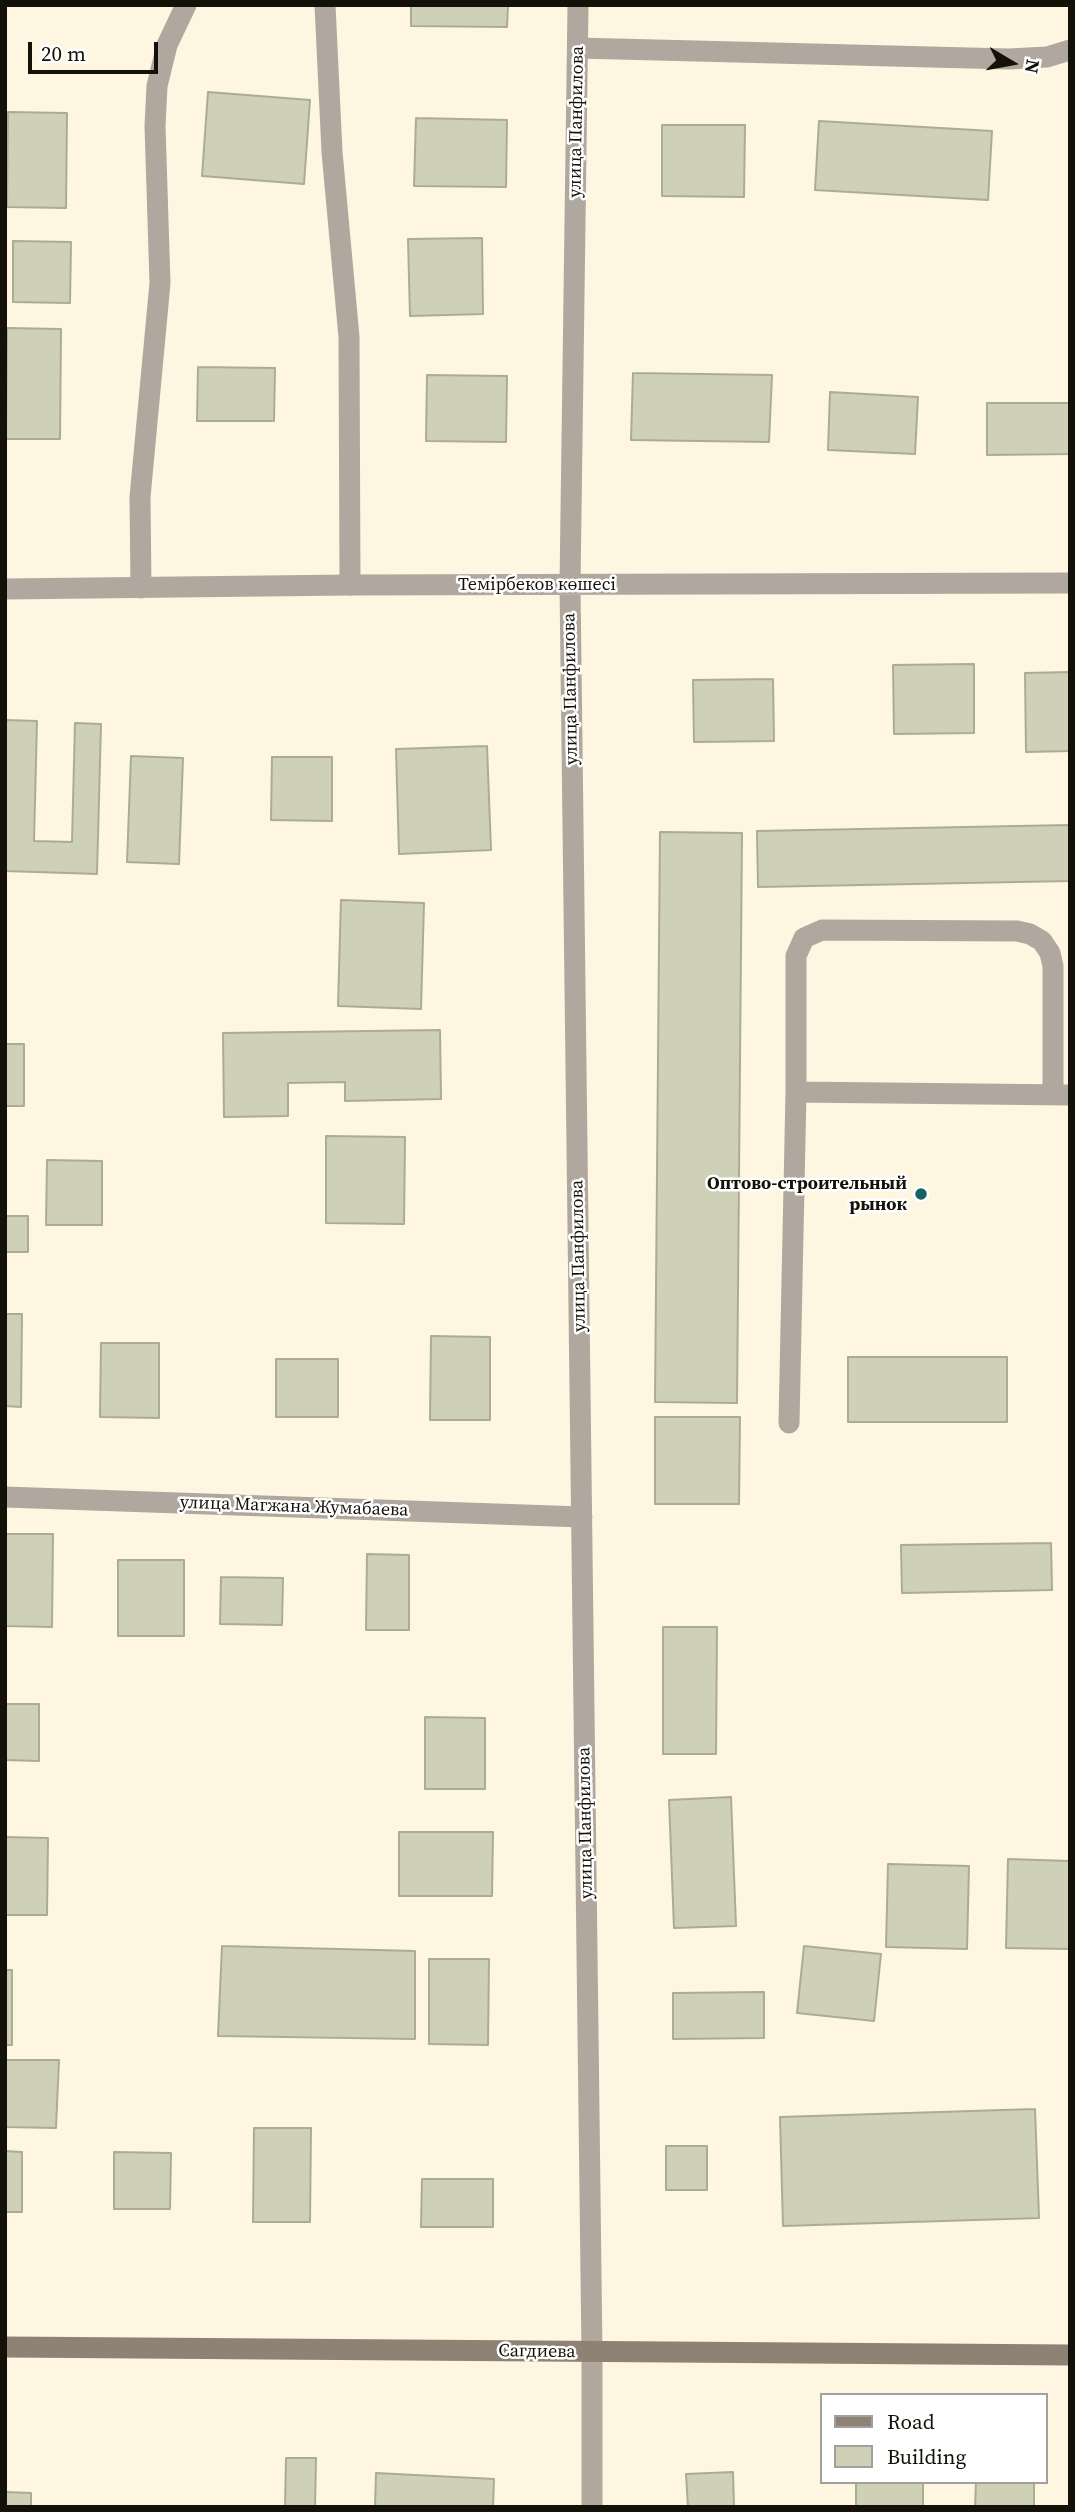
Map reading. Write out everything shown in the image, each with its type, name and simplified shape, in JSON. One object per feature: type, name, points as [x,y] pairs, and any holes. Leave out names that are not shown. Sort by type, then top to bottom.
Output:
[{"type":"street","points":[[141,588],[140,497],[160,284],[155,125],[158,86],[167,46],[186,5]]},
{"type":"street","points":[[325,5],[332,152],[349,337],[350,585]]},
{"type":"street","name":"улица Панфилова","points":[[579,5],[570,585],[592,2507]]},
{"type":"street","points":[[578,48],[1009,60],[1047,57],[1070,50]]},
{"type":"street","name":"Темірбеков көшесі","points":[[5,589],[1070,583]]},
{"type":"street","points":[[789,1423],[796,956],[804,938],[822,930],[1003,931],[1030,934],[1042,941],[1050,953],[1061,1095],[796,1092]]},
{"type":"street","name":"улица Магжана Жумабаева","points":[[5,1497],[582,1517]]},
{"type":"street","name":"Сагдиева","points":[[5,2347],[1070,2355]]},
{"type":"building","points":[[411,5],[508,5],[507,27],[411,26]]},
{"type":"building","points":[[208,92],[310,100],[304,184],[202,176]]},
{"type":"building","points":[[8,112],[67,113],[66,208],[7,207]]},
{"type":"building","points":[[416,118],[507,120],[506,187],[414,186]]},
{"type":"building","points":[[819,121],[992,131],[988,200],[815,190]]},
{"type":"building","points":[[662,125],[745,125],[744,197],[662,196]]},
{"type":"building","points":[[482,238],[483,314],[410,316],[408,239]]},
{"type":"building","points":[[13,241],[71,242],[70,303],[13,302]]},
{"type":"building","points":[[7,328],[61,329],[60,439],[6,439]]},
{"type":"building","points":[[198,367],[275,368],[274,421],[197,421]]},
{"type":"building","points":[[633,373],[772,375],[769,442],[631,440]]},
{"type":"building","points":[[427,375],[507,376],[506,442],[426,441]]},
{"type":"building","points":[[830,392],[918,397],[915,454],[828,450]]},
{"type":"building","points":[[987,403],[1070,403],[1070,454],[987,455]]},
{"type":"building","points":[[974,664],[974,733],[894,734],[893,665]]},
{"type":"building","points":[[1070,672],[1070,751],[1026,752],[1025,673]]},
{"type":"building","points":[[773,679],[774,741],[694,742],[693,680]]},
{"type":"building","points":[[5,720],[37,721],[34,841],[72,842],[75,723],[101,724],[97,874],[5,871]]},
{"type":"building","points":[[487,746],[491,850],[399,854],[396,749]]},
{"type":"building","points":[[131,756],[183,758],[179,864],[127,862]]},
{"type":"building","points":[[272,757],[332,757],[332,821],[271,820]]},
{"type":"building","points":[[1070,825],[1070,881],[758,887],[757,831]]},
{"type":"building","points":[[660,832],[742,833],[737,1403],[655,1402]]},
{"type":"building","points":[[341,900],[424,903],[421,1009],[338,1006]]},
{"type":"building","points":[[440,1030],[441,1099],[345,1101],[345,1082],[288,1083],[288,1116],[224,1117],[223,1033]]},
{"type":"building","points":[[5,1044],[24,1044],[24,1106],[5,1106]]},
{"type":"building","points":[[326,1136],[405,1137],[404,1224],[326,1223]]},
{"type":"building","points":[[47,1160],[102,1161],[102,1225],[46,1225]]},
{"type":"building","points":[[5,1216],[28,1216],[28,1252],[5,1252]]},
{"type":"building","points":[[5,1314],[22,1314],[21,1407],[5,1406]]},
{"type":"building","points":[[431,1336],[490,1337],[490,1420],[430,1420]]},
{"type":"building","points":[[101,1343],[159,1343],[159,1418],[100,1417]]},
{"type":"building","points":[[848,1357],[1007,1357],[1007,1422],[848,1422]]},
{"type":"building","points":[[276,1359],[338,1359],[338,1417],[276,1417]]},
{"type":"building","points":[[655,1417],[740,1417],[739,1504],[655,1504]]},
{"type":"building","points":[[5,1534],[53,1534],[52,1627],[5,1626]]},
{"type":"building","points":[[1051,1543],[1052,1590],[902,1593],[901,1545]]},
{"type":"building","points":[[367,1554],[409,1555],[409,1630],[366,1630]]},
{"type":"building","points":[[118,1560],[184,1560],[184,1636],[118,1636]]},
{"type":"building","points":[[221,1577],[283,1578],[282,1625],[220,1624]]},
{"type":"building","points":[[663,1627],[717,1627],[716,1754],[663,1754]]},
{"type":"building","points":[[5,1704],[39,1704],[39,1761],[5,1760]]},
{"type":"building","points":[[425,1717],[485,1718],[485,1789],[425,1789]]},
{"type":"building","points":[[731,1797],[736,1926],[674,1928],[669,1800]]},
{"type":"building","points":[[399,1832],[493,1832],[492,1896],[399,1896]]},
{"type":"building","points":[[5,1837],[48,1838],[47,1915],[5,1915]]},
{"type":"building","points":[[1008,1859],[1070,1861],[1070,1949],[1006,1948]]},
{"type":"building","points":[[888,1864],[969,1866],[967,1949],[886,1947]]},
{"type":"building","points":[[222,1946],[415,1951],[415,2039],[218,2036]]},
{"type":"building","points":[[804,1946],[881,1954],[874,2021],[797,2013]]},
{"type":"building","points":[[429,1959],[489,1959],[488,2045],[429,2044]]},
{"type":"building","points":[[5,1970],[12,1970],[12,2045],[5,2045]]},
{"type":"building","points":[[764,1992],[764,2038],[673,2039],[673,1993]]},
{"type":"building","points":[[5,2060],[59,2060],[56,2128],[5,2127]]},
{"type":"building","points":[[1035,2109],[1039,2218],[783,2226],[780,2117]]},
{"type":"building","points":[[254,2128],[311,2128],[310,2222],[253,2222]]},
{"type":"building","points":[[666,2146],[707,2146],[707,2190],[666,2190]]},
{"type":"building","points":[[5,2151],[22,2152],[22,2212],[5,2212]]},
{"type":"building","points":[[114,2152],[171,2153],[170,2209],[114,2209]]},
{"type":"building","points":[[422,2179],[493,2179],[493,2227],[421,2227]]},
{"type":"building","points":[[286,2458],[316,2458],[315,2507],[285,2507]]},
{"type":"building","points":[[733,2472],[734,2507],[688,2507],[686,2474]]},
{"type":"building","points":[[376,2473],[494,2479],[493,2507],[375,2507]]},
{"type":"building","points":[[856,2484],[923,2484],[923,2507],[856,2507]]},
{"type":"building","points":[[976,2484],[1034,2484],[1034,2507],[975,2507]]},
{"type":"building","points":[[5,2492],[31,2493],[31,2507],[5,2507]]},
{"type":"place","name":"Оптово-строительный рынок","points":[[921,1194]]}]
